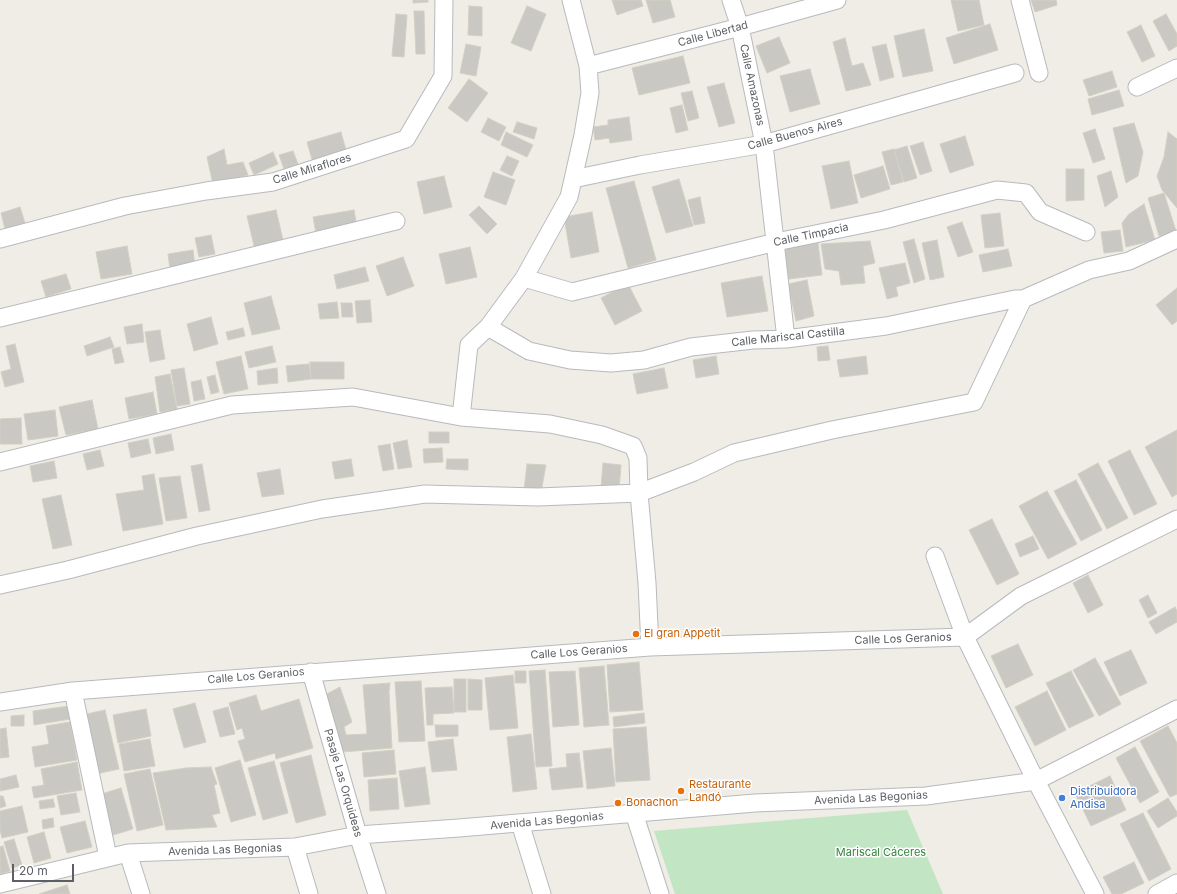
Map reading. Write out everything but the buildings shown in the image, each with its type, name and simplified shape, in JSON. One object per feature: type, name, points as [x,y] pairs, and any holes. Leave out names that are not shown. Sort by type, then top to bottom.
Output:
[{"type":"street","name":"Calle Miraflores","points":[[0,239],[125,206],[206,191],[273,182],[406,139],[443,76],[444,0]]},
{"type":"street","points":[[461,417],[469,345],[488,327],[524,278],[569,197],[583,135],[590,93],[588,66],[571,0]]},
{"type":"street","name":"Calle Amazonas","points":[[731,0],[740,27],[764,144],[786,339]]},
{"type":"street","name":"Calle Libertad","points":[[588,66],[740,27],[837,0]]},
{"type":"street","points":[[1020,0],[1039,73]]},
{"type":"street","points":[[1137,87],[1177,68]]},
{"type":"street","name":"Calle Buenos Aires","points":[[573,180],[640,165],[764,144],[1015,73]]},
{"type":"street","name":"Calle Timpacia","points":[[524,278],[572,292],[776,242],[884,220],[997,190],[1026,193],[1040,212],[1086,232]]},
{"type":"street","points":[[0,318],[396,221]]},
{"type":"street","name":"Calle Mariscal Castilla","points":[[488,327],[529,351],[570,360],[611,363],[644,360],[691,347],[753,340],[786,339],[886,326],[1015,299],[1023,299],[1089,270],[1129,261],[1177,239]]},
{"type":"street","points":[[0,586],[68,570],[197,536],[306,512],[424,494],[538,497],[639,492],[694,472],[734,453],[832,430],[974,402],[1023,299]]},
{"type":"street","points":[[0,462],[232,405],[354,397],[461,417],[550,424],[602,435],[633,446],[638,458],[650,647]]},
{"type":"street","name":"Calle Los Geranios","points":[[0,702],[73,691],[650,647],[965,637],[1021,596],[1177,519]]},
{"type":"street","points":[[935,556],[965,637],[1036,781],[1095,894]]},
{"type":"street","name":"Pasaje Las Orquideas","points":[[311,672],[358,835],[377,894]]},
{"type":"street","points":[[73,691],[108,857]]},
{"type":"street","name":"Avenida Las Begonias","points":[[0,884],[128,853],[294,847],[358,835],[755,803],[926,796],[1036,781],[1177,709]]},
{"type":"street","points":[[634,813],[660,894]]},
{"type":"street","points":[[520,823],[542,894]]},
{"type":"street","points":[[294,847],[309,894]]},
{"type":"street","points":[[128,853],[141,894]]},
{"type":"street","points":[[1157,894],[1177,883]]},
{"type":"green space","name":"Mariscal Cáceres","points":[[907,810],[943,894],[675,894],[654,831]]},
{"type":"place","name":"El gran Appetit","points":[[636,634]]},
{"type":"place","name":"Restaurante Landó","points":[[681,791]]},
{"type":"place","name":"Distribuidora Andisa","points":[[1062,798]]},
{"type":"place","name":"Bonachon","points":[[618,803]]}]
